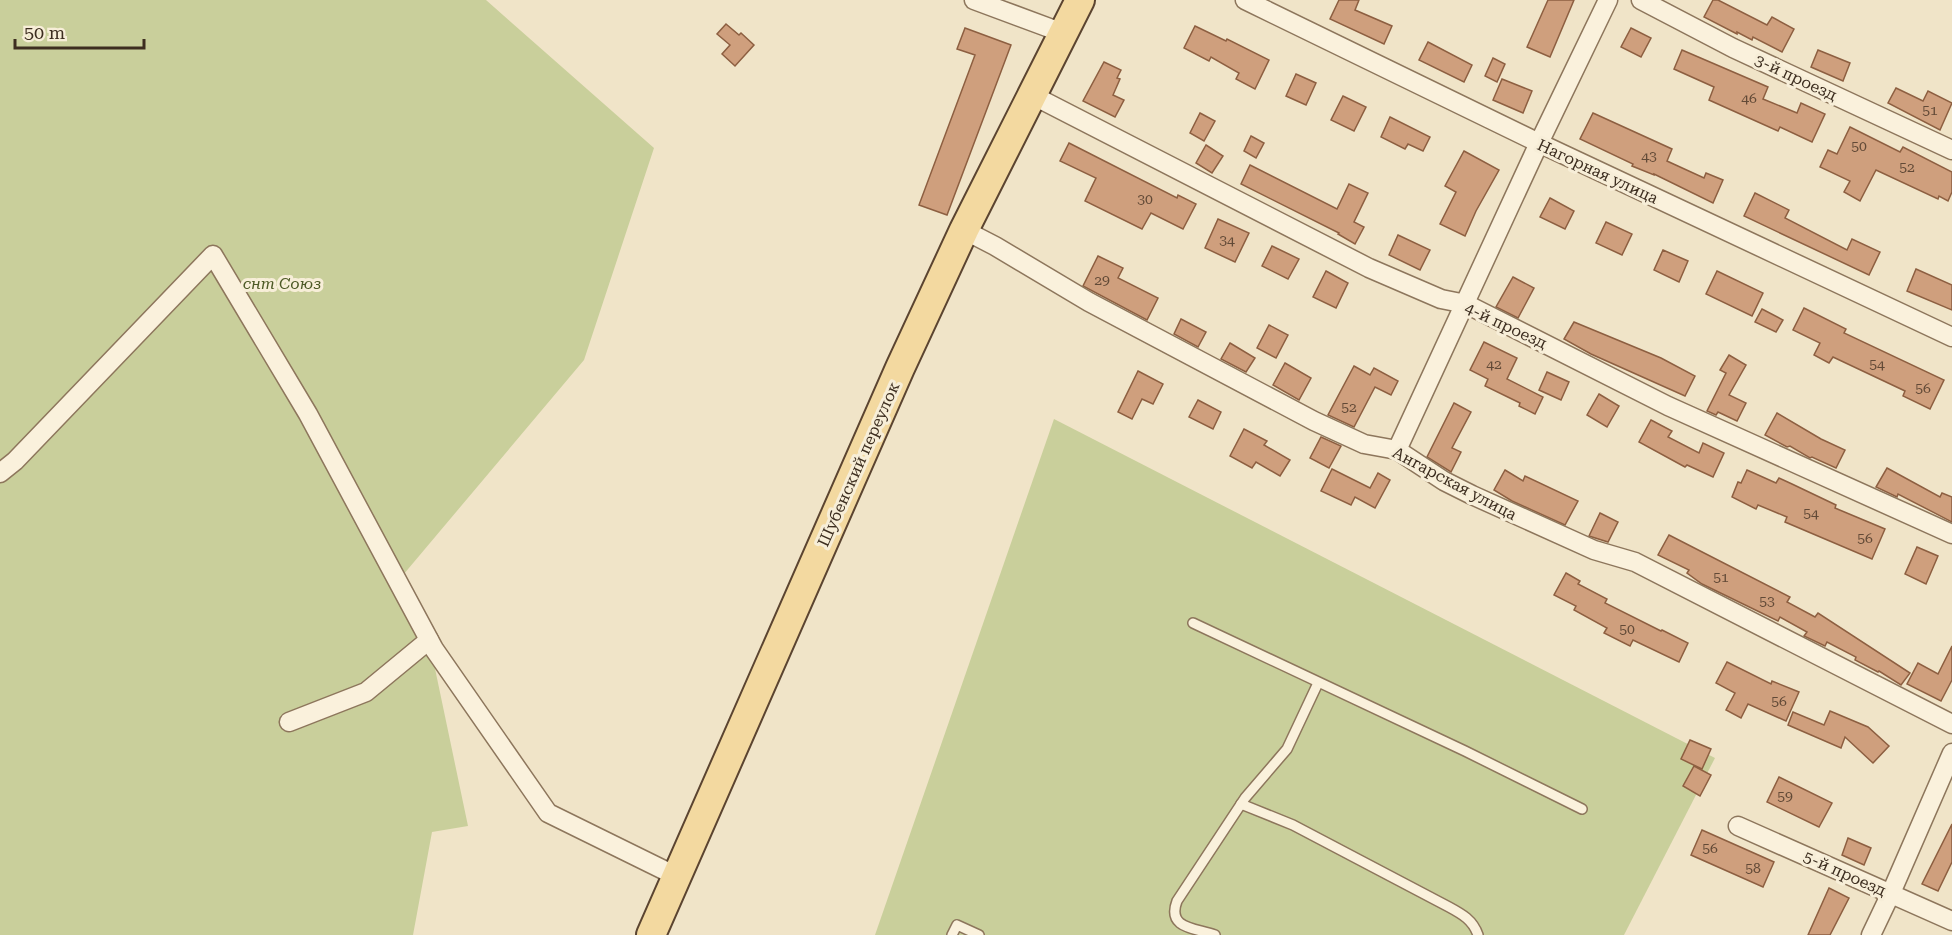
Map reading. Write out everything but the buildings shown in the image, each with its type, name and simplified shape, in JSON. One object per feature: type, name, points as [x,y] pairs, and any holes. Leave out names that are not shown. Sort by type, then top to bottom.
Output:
[{"type":"main road","name":"Шубенский переулок","points":[[651,935],[900,368],[964,230],[1080,0]]},
{"type":"street","points":[[975,0],[1063,33]]},
{"type":"street","name":"Нагорная улица","points":[[1245,0],[1539,143],[1952,337]]},
{"type":"street","points":[[1397,450],[1608,0]]},
{"type":"street","name":"3-й проезд","points":[[1641,0],[1733,48],[1952,150]]},
{"type":"street","name":"4-й проезд","points":[[1032,95],[1369,268],[1441,298],[1466,304],[1668,406],[1952,534]]},
{"type":"street","name":"Ангарская улица","points":[[964,230],[1089,302],[1314,421],[1364,444],[1397,450],[1456,488],[1555,534],[1594,550],[1635,562],[1952,724]]},
{"type":"street","points":[[0,473],[15,461],[213,255],[308,414],[429,640],[548,813],[676,876]]},
{"type":"street","points":[[289,722],[366,692],[429,640]]},
{"type":"street","points":[[1871,935],[1952,753]]},
{"type":"street","name":"5-й проезд","points":[[1738,826],[1952,921]]},
{"type":"lane","points":[[1193,623],[1465,751],[1582,809]]},
{"type":"lane","points":[[1215,935],[1186,926],[1175,916],[1174,910],[1181,895],[1241,804],[1265,772],[1287,749],[1318,683]]},
{"type":"lane","points":[[1241,804],[1293,825],[1449,907],[1468,919],[1478,935]]},
{"type":"lane","points":[[952,935],[957,925],[979,935]]},
{"type":"green space","name":"снт Союз","points":[[0,0],[486,0],[654,148],[584,360],[398,581],[429,640],[468,826],[432,832],[413,935],[0,935]]},
{"type":"green space","points":[[1054,419],[1715,758],[1624,935],[875,935]]}]
